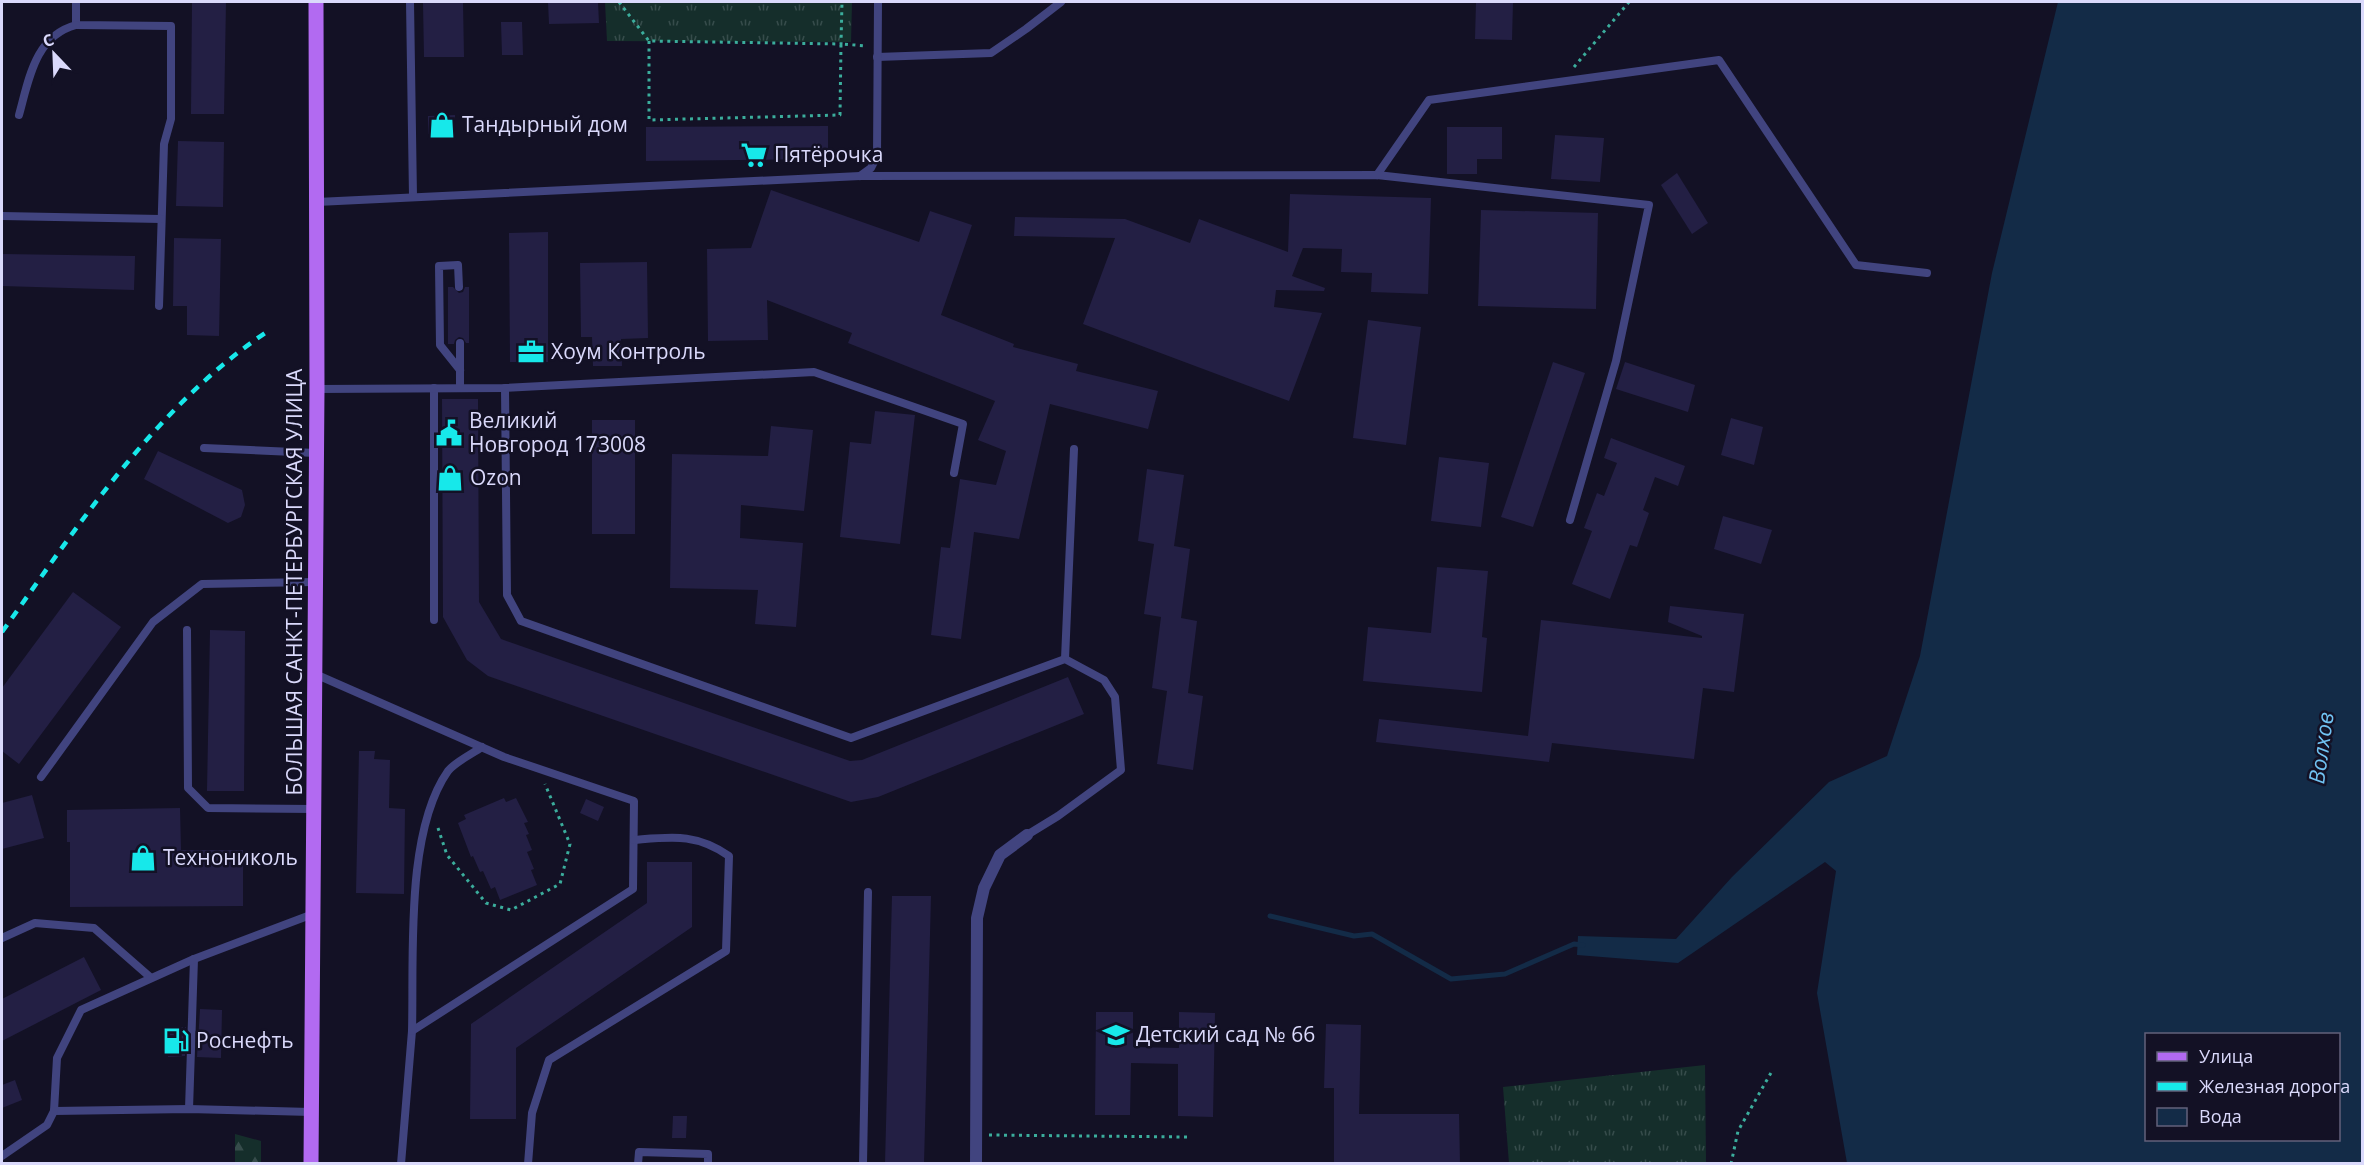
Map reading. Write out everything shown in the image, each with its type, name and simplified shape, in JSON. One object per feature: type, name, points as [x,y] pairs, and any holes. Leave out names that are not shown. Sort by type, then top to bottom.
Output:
[{"type":"main road","name":"БОЛЬШАЯ САНКТ-ПЕТЕРБУРГСКАЯ УЛИЦА","points":[[311,1164],[317,389],[316,2]]},
{"type":"street","points":[[976,1164],[977,918],[984,888],[1000,855],[1027,835]]},
{"type":"lane","points":[[76,2],[76,25]]},
{"type":"lane","points":[[410,2],[413,197]]},
{"type":"lane","points":[[860,176],[871,168],[877,156],[878,2]]},
{"type":"lane","points":[[1043,2],[1044,13]]},
{"type":"lane","points":[[877,57],[992,53],[1061,2]]},
{"type":"lane","points":[[19,115],[34,62],[44,44],[63,28],[76,25],[171,26],[171,119],[164,144],[159,306]]},
{"type":"lane","points":[[1377,175],[1429,100],[1719,60],[1856,266],[1927,273]]},
{"type":"lane","points":[[317,202],[860,176],[1377,175],[1649,205],[1616,361],[1570,520]]},
{"type":"lane","points":[[2,216],[161,219]]},
{"type":"lane","points":[[459,287],[459,265],[439,266],[440,345],[460,370]]},
{"type":"lane","points":[[460,343],[460,388]]},
{"type":"lane","points":[[317,389],[505,388],[814,372],[963,424],[954,473]]},
{"type":"lane","points":[[434,388],[435,620]]},
{"type":"lane","points":[[505,388],[507,595],[521,621],[851,738],[1065,659],[1104,680],[1114,697],[1121,770],[1058,816],[1027,835]]},
{"type":"lane","points":[[204,448],[316,453]]},
{"type":"lane","points":[[1065,659],[1074,449]]},
{"type":"lane","points":[[41,777],[153,621],[202,584],[315,582]]},
{"type":"lane","points":[[187,630],[188,788],[208,808],[314,809]]},
{"type":"lane","points":[[315,674],[482,747],[538,769],[634,801],[633,890],[412,1031]]},
{"type":"lane","points":[[401,1164],[412,1031],[415,883],[425,819],[449,770],[482,747]]},
{"type":"lane","points":[[528,1164],[532,1113],[549,1060],[726,951],[729,856],[712,845],[686,838],[634,840]]},
{"type":"lane","points":[[863,1164],[868,892]]},
{"type":"lane","points":[[2,1156],[47,1125],[54,1111],[57,1058],[81,1010],[194,958],[313,914]]},
{"type":"lane","points":[[2,938],[35,923],[94,928],[150,977]]},
{"type":"lane","points":[[189,1109],[194,958]]},
{"type":"lane","points":[[54,1111],[189,1109],[311,1112]]},
{"type":"lane","points":[[638,1164],[639,1152],[708,1154],[708,1164]]},
{"type":"path","points":[[619,2],[649,41],[649,120],[840,115],[842,2]]},
{"type":"path","points":[[1562,82],[1629,2]]},
{"type":"path","points":[[649,41],[878,46]]},
{"type":"path","points":[[431,807],[447,855],[486,903],[511,910],[560,884],[570,844],[538,769]]},
{"type":"path","points":[[1731,1164],[1738,1131],[1772,1071]]},
{"type":"path","points":[[988,1145],[988,1135],[1188,1137]]},
{"type":"green space","points":[[605,2],[852,2],[851,42],[607,41]]},
{"type":"green space","points":[[1705,1065],[1706,1163],[1509,1163],[1503,1087]]},
{"type":"green space","points":[[235,1134],[261,1141],[261,1163],[235,1163]]},
{"type":"water","name":"Волхов","points":[[2058,2],[2362,2],[2362,1163],[1847,1163],[1817,993],[1836,871],[1825,862],[1678,963],[1577,955],[1578,936],[1676,939],[1732,877],[1829,782],[1887,756],[1920,656],[1992,273]]},
{"type":"building","points":[[192,2],[226,2],[224,114],[191,114]]},
{"type":"building","points":[[548,2],[598,2],[599,23],[549,24]]},
{"type":"building","points":[[1476,2],[1513,2],[1512,40],[1475,39]]},
{"type":"building","points":[[423,3],[463,3],[464,57],[424,57]]},
{"type":"building","points":[[501,22],[522,22],[523,55],[502,55]]},
{"type":"building","name":"Тандырный дом","points":[[455,115],[455,134],[428,134],[428,116]]},
{"type":"building","points":[[828,126],[828,159],[646,161],[646,127]]},
{"type":"building","points":[[1447,127],[1502,127],[1502,159],[1477,159],[1477,174],[1447,174]]},
{"type":"building","points":[[1555,135],[1604,138],[1600,182],[1551,179]]},
{"type":"building","points":[[178,141],[224,142],[223,207],[176,206]]},
{"type":"building","points":[[1677,173],[1708,223],[1692,234],[1661,185]]},
{"type":"building","points":[[771,190],[919,242],[930,211],[972,225],[941,315],[1014,344],[1013,347],[1078,364],[1076,371],[1158,391],[1148,429],[1050,404],[1019,539],[974,532],[961,639],[931,635],[941,547],[950,548],[960,479],[996,485],[1006,451],[978,440],[995,401],[848,343],[852,333],[767,300],[768,340],[708,341],[707,249],[751,248]]},
{"type":"building","points":[[1290,194],[1431,198],[1428,294],[1371,292],[1372,273],[1341,272],[1342,249],[1303,248],[1292,276],[1325,288],[1324,291],[1276,290],[1274,307],[1322,313],[1289,401],[1083,324],[1115,238],[1014,236],[1015,217],[1125,219],[1190,243],[1199,219],[1288,252]]},
{"type":"building","points":[[1481,210],[1598,213],[1596,309],[1478,306]]},
{"type":"building","points":[[548,232],[548,362],[510,362],[509,233]]},
{"type":"building","points":[[174,238],[221,239],[219,336],[187,335],[187,306],[173,306]]},
{"type":"building","points":[[2,254],[135,256],[134,290],[2,286]]},
{"type":"building","points":[[647,262],[648,338],[621,339],[622,366],[593,366],[592,337],[581,337],[580,263]]},
{"type":"building","points":[[448,287],[453,287],[459,293],[463,292],[465,287],[469,287],[469,343],[459,337],[454,344],[448,344]]},
{"type":"building","points":[[1368,320],[1421,327],[1406,445],[1353,438]]},
{"type":"building","points":[[1553,362],[1585,373],[1533,527],[1501,517]]},
{"type":"building","points":[[1625,362],[1695,385],[1688,412],[1616,389]]},
{"type":"building","points":[[442,399],[478,399],[479,602],[501,639],[850,761],[862,760],[1068,677],[1084,714],[878,797],[851,802],[488,676],[467,660],[443,617]]},
{"type":"building","points":[[875,411],[915,415],[900,544],[840,537],[850,442],[871,444]]},
{"type":"building","points":[[1731,418],[1763,427],[1754,465],[1721,455]]},
{"type":"building","points":[[592,420],[635,420],[635,534],[592,534]]},
{"type":"building","points":[[771,426],[813,430],[804,511],[741,505],[740,538],[803,543],[796,627],[755,624],[758,590],[670,588],[672,454],[768,456]]},
{"type":"building","points":[[1611,438],[1685,466],[1678,486],[1655,477],[1643,510],[1649,513],[1637,547],[1630,545],[1610,599],[1572,584],[1592,531],[1584,528],[1597,493],[1604,496],[1617,463],[1604,458]]},
{"type":"building","points":[[158,451],[242,490],[245,505],[241,517],[228,523],[144,479]]},
{"type":"building","points":[[1439,457],[1489,463],[1481,527],[1431,521]]},
{"type":"building","points":[[1147,469],[1184,475],[1174,546],[1190,549],[1181,618],[1197,621],[1188,693],[1203,696],[1193,770],[1157,764],[1167,691],[1152,688],[1161,617],[1144,614],[1154,544],[1138,541]]},
{"type":"building","points":[[1723,516],[1772,530],[1761,564],[1714,549]]},
{"type":"building","points":[[1437,567],[1488,571],[1482,637],[1487,638],[1482,692],[1363,681],[1368,627],[1431,633]]},
{"type":"building","points":[[73,592],[121,627],[19,764],[2,751],[2,688]]},
{"type":"building","points":[[1670,606],[1744,614],[1734,692],[1703,688],[1694,759],[1552,743],[1549,762],[1376,742],[1379,719],[1528,736],[1541,620],[1702,638],[1702,636],[1668,622]]},
{"type":"building","points":[[210,630],[245,631],[244,791],[207,791]]},
{"type":"building","points":[[359,751],[375,751],[374,759],[390,760],[389,808],[405,809],[404,894],[356,893]]},
{"type":"building","points":[[32,795],[44,838],[2,849],[2,803]]},
{"type":"building","points":[[504,798],[506,802],[516,798],[528,822],[524,823],[532,850],[527,852],[537,885],[500,900],[495,887],[491,889],[483,871],[480,872],[473,856],[471,857],[458,823],[466,819],[464,815]]},
{"type":"building","points":[[586,799],[604,807],[598,821],[580,813]]},
{"type":"building","points":[[180,808],[181,850],[243,850],[243,906],[70,907],[70,842],[67,842],[67,810]]},
{"type":"building","points":[[647,862],[692,862],[692,927],[516,1048],[516,1119],[470,1119],[471,1024],[647,903]]},
{"type":"building","points":[[892,896],[931,896],[924,1164],[885,1164]]},
{"type":"building","points":[[84,957],[101,990],[2,1041],[2,999]]},
{"type":"building","points":[[200,1009],[222,1010],[221,1058],[197,1057]]},
{"type":"building","points":[[1096,1012],[1133,1012],[1133,1047],[1179,1048],[1179,1012],[1215,1013],[1213,1117],[1178,1116],[1178,1064],[1131,1063],[1130,1115],[1095,1115]]},
{"type":"building","points":[[1326,1024],[1361,1025],[1359,1114],[1459,1114],[1460,1164],[1334,1164],[1334,1088],[1324,1088]]},
{"type":"building","points":[[169,1027],[186,1027],[185,1056],[168,1057]]},
{"type":"building","points":[[15,1080],[22,1100],[2,1108],[2,1085]]},
{"type":"building","points":[[673,1116],[687,1116],[686,1138],[672,1138]]},
{"type":"waterway","points":[[1270,916],[1354,936],[1372,934],[1451,979],[1505,974],[1574,944],[1583,945]]},
{"type":"railway","points":[[2,632],[91,508],[156,429],[230,359],[271,329]]},
{"type":"place","name":"Тандырный дом","points":[[442,125]]},
{"type":"place","name":"Пятёрочка","points":[[754,155]]},
{"type":"place","name":"Хоум Контроль","points":[[531,352]]},
{"type":"place","name":"Великий Новгород 173008","points":[[449,433]]},
{"type":"place","name":"Ozon","points":[[450,478]]},
{"type":"place","name":"Технониколь","points":[[143,858]]},
{"type":"place","name":"Детский сад № 66","points":[[1116,1035]]},
{"type":"place","name":"Роснефть","points":[[176,1041]]}]
